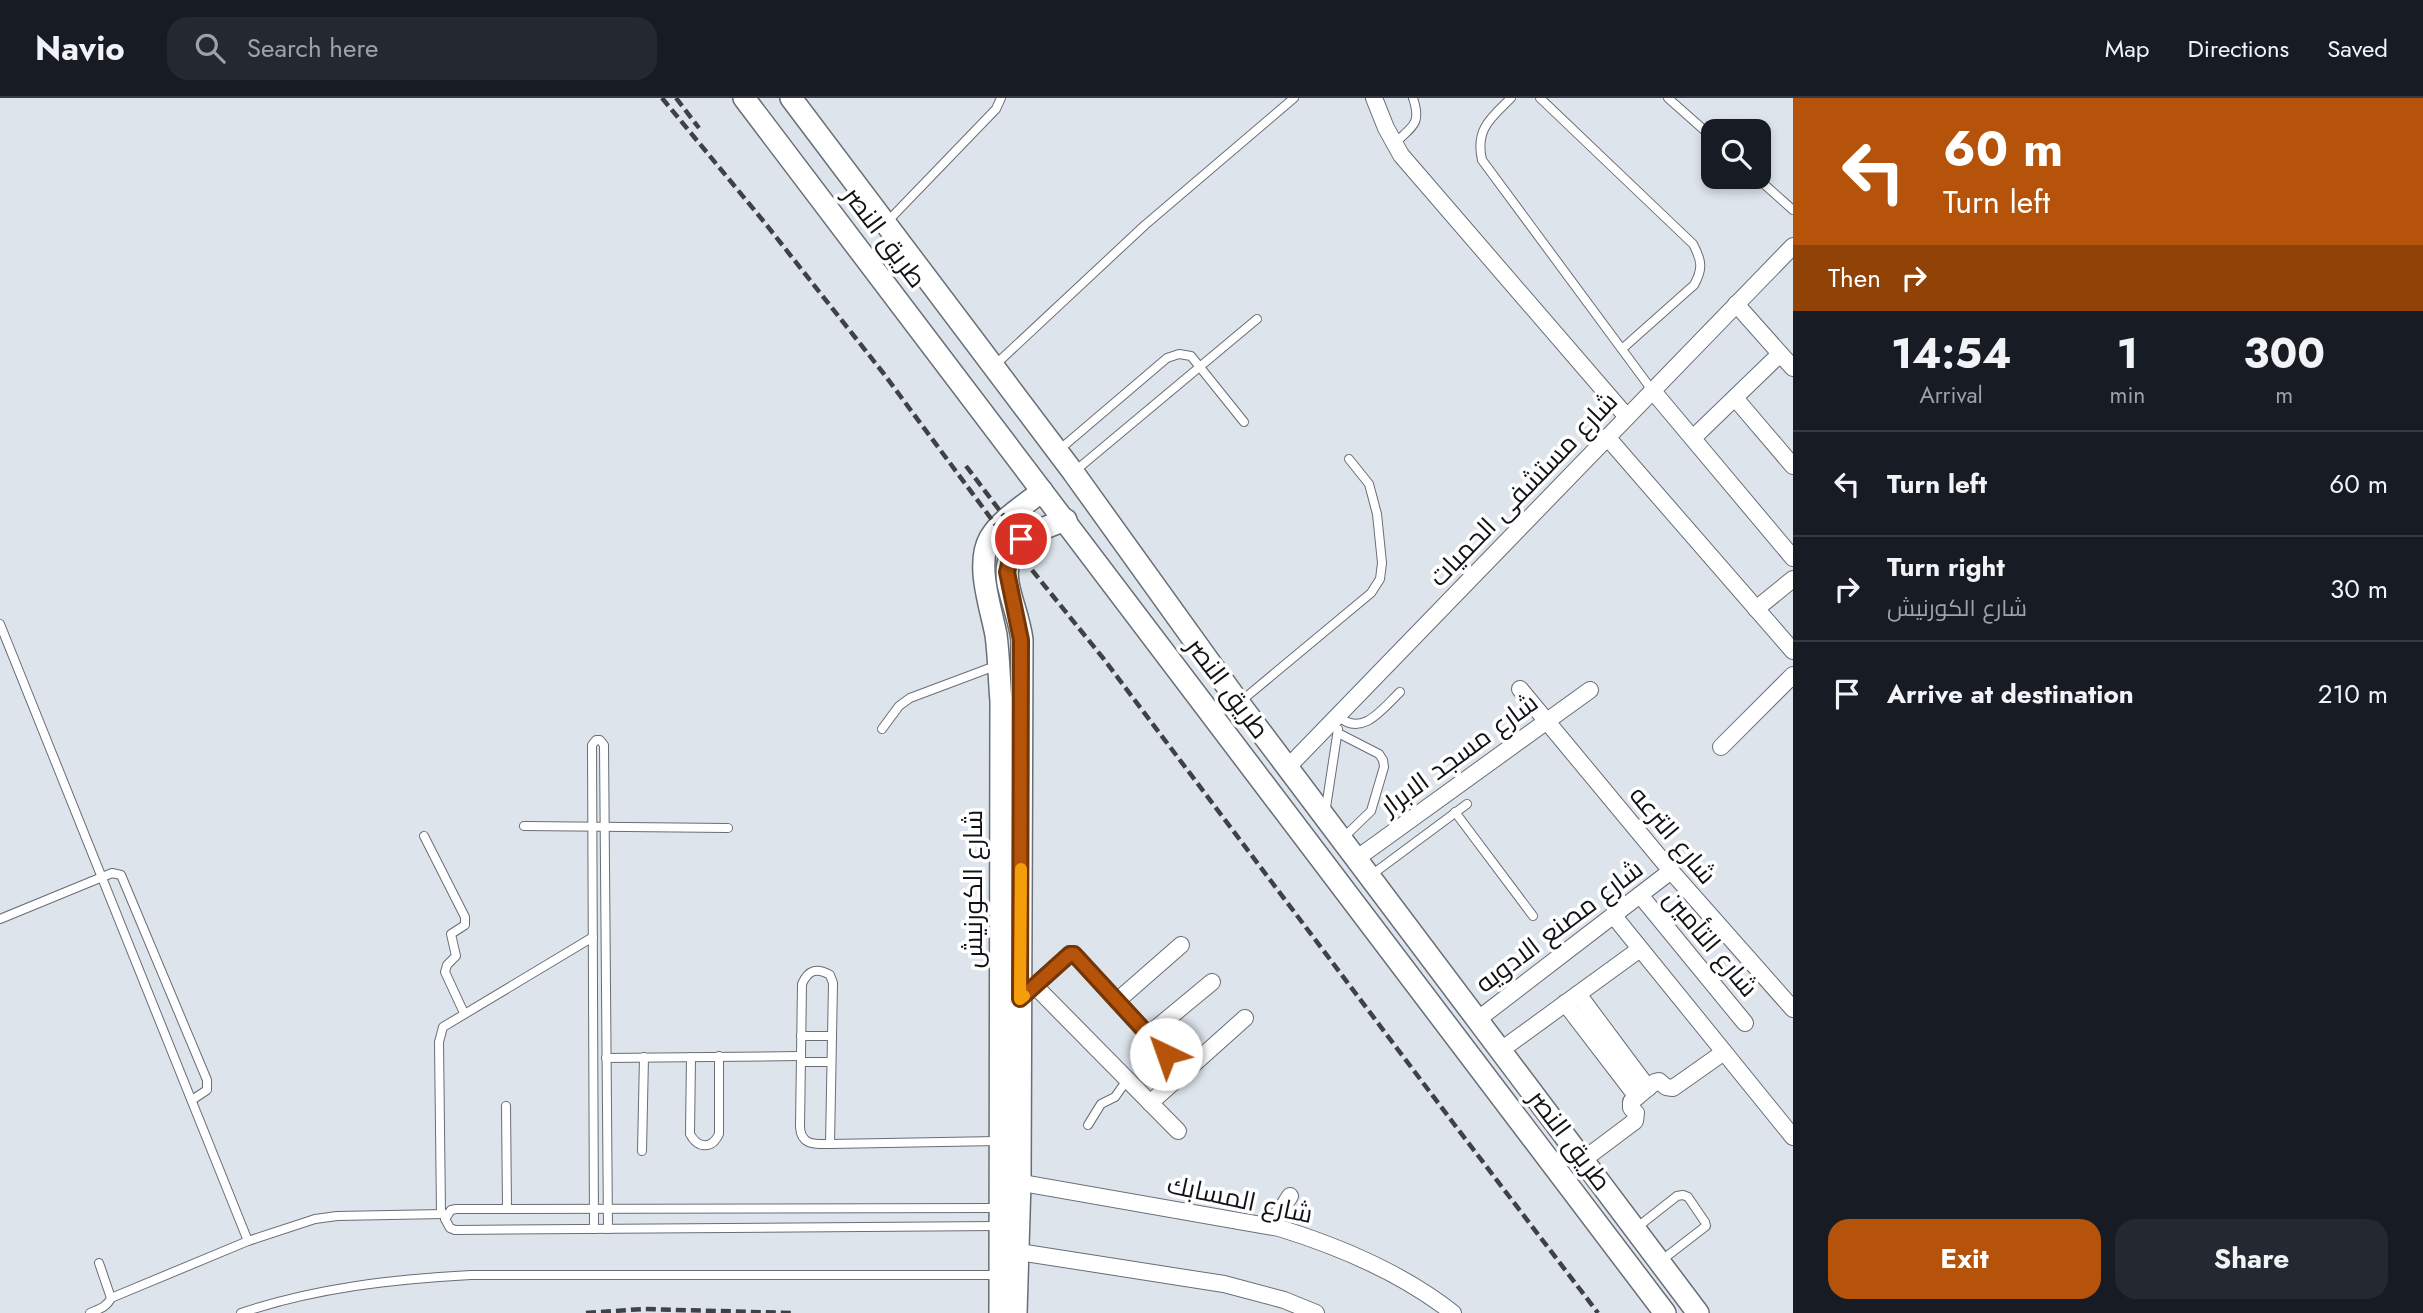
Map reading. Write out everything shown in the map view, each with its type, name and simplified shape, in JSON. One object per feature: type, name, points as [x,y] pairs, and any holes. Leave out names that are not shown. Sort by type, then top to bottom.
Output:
[{"type":"main road","name":"طريق النصر","points":[[744,98],[1665,1313]]},
{"type":"main road","name":"طريق النصر","points":[[791,98],[1073,472],[1239,703],[1698,1313]]},
{"type":"main road","name":"شارع الكورنيش","points":[[1016,1313],[1019,1252],[1011,1181],[1001,1141],[1001,701],[996,638],[985,583],[985,549],[995,531],[1042,491]]},
{"type":"main road","name":"شارع الكورنيش","points":[[1000,1313],[1001,1217],[1011,1181],[1028,993],[1020,629],[1007,582],[1012,552],[1026,536],[1066,520]]},
{"type":"main road","points":[[998,665],[1021,666]]},
{"type":"street","points":[[1374,98],[1394,144],[1627,417]]},
{"type":"street","name":"شارع مستشفى الحميات","points":[[1288,767],[1338,722],[1607,437],[1793,246]]},
{"type":"street","points":[[1737,304],[1793,368]]},
{"type":"street","points":[[1693,438],[1780,354]]},
{"type":"street","points":[[1652,390],[1793,558]]},
{"type":"street","points":[[1735,398],[1793,466]]},
{"type":"street","points":[[1607,437],[1793,651]]},
{"type":"street","points":[[1756,609],[1793,579]]},
{"type":"street","points":[[1721,747],[1792,678]]},
{"type":"street","name":"شارع الترعه","points":[[1520,689],[1671,871],[1789,998]]},
{"type":"street","name":"شارع مسجد الابرار","points":[[1356,859],[1590,690]]},
{"type":"street","name":"شارع مصنع الادويه","points":[[1478,1020],[1671,871]]},
{"type":"street","name":"شارع التأمين","points":[[1640,895],[1745,1023]]},
{"type":"street","points":[[1613,915],[1793,1137]]},
{"type":"street","points":[[1118,1001],[1181,945]]},
{"type":"street","points":[[1501,1050],[1640,948]]},
{"type":"street","points":[[1178,1131],[1127,1080],[1028,993],[1072,953],[1183,1073]]},
{"type":"street","points":[[1148,1035],[1212,982]]},
{"type":"street","points":[[1572,998],[1642,1092]]},
{"type":"street","points":[[1150,1103],[1245,1018]]},
{"type":"street","points":[[1583,1160],[1635,1121],[1636,1113],[1630,1105],[1642,1092],[1659,1081],[1666,1087],[1673,1088],[1724,1052]]},
{"type":"street","name":"شارع المسابك","points":[[1011,1181],[1271,1226],[1313,1239],[1391,1273],[1418,1287],[1453,1313]]},
{"type":"street","points":[[1271,1226],[1290,1196]]},
{"type":"street","points":[[1019,1252],[1224,1284],[1274,1297],[1317,1313]]},
{"type":"lane","points":[[885,224],[996,109],[1001,98]]},
{"type":"lane","points":[[994,366],[1145,225],[1294,98]]},
{"type":"lane","points":[[1394,144],[1416,123],[1417,111],[1413,98]]},
{"type":"lane","points":[[1511,98],[1483,126],[1479,148],[1482,160],[1652,390]]},
{"type":"lane","points":[[1540,98],[1693,244],[1700,259],[1702,271],[1694,285],[1622,349]]},
{"type":"lane","points":[[1668,98],[1701,127]]},
{"type":"lane","points":[[1769,189],[1793,210]]},
{"type":"lane","points":[[1073,472],[1257,319]]},
{"type":"lane","points":[[1057,452],[1167,358],[1179,354],[1191,356],[1244,422]]},
{"type":"lane","points":[[1239,703],[1371,593],[1380,579],[1382,563],[1374,499],[1368,484],[1349,459]]},
{"type":"lane","points":[[0,624],[248,1241]]},
{"type":"lane","points":[[882,729],[899,706],[910,698],[998,665]]},
{"type":"lane","points":[[1338,722],[1351,725],[1366,723],[1400,692]]},
{"type":"lane","points":[[1325,817],[1338,722]]},
{"type":"lane","points":[[1338,722],[1379,754],[1384,767],[1371,811],[1342,839]]},
{"type":"lane","points":[[594,1229],[592,745],[596,740],[600,740],[604,745],[608,1229]]},
{"type":"lane","points":[[1370,876],[1466,804]]},
{"type":"lane","points":[[1455,813],[1534,916]]},
{"type":"lane","points":[[524,826],[728,828]]},
{"type":"lane","points":[[424,836],[466,921],[465,925],[452,934],[456,956],[447,965],[445,972],[464,1013]]},
{"type":"lane","points":[[0,919],[102,877],[117,874],[124,879],[207,1080],[207,1090],[192,1100]]},
{"type":"lane","points":[[593,937],[443,1027],[439,1042],[446,1224],[455,1230],[919,1227],[1001,1217]]},
{"type":"lane","points":[[593,949],[605,949]]},
{"type":"lane","points":[[830,1144],[833,983],[830,975],[822,970],[813,970],[806,975],[802,984],[800,1133],[807,1142],[830,1144],[1001,1141]]},
{"type":"lane","points":[[801,1036],[832,1036]]},
{"type":"lane","points":[[594,1060],[719,1056],[831,1062]]},
{"type":"lane","points":[[691,1057],[690,1134],[694,1142],[709,1146],[716,1141],[719,1134],[719,1056]]},
{"type":"lane","points":[[642,1151],[644,1057]]},
{"type":"lane","points":[[1088,1125],[1101,1104],[1115,1097],[1127,1080]]},
{"type":"lane","points":[[506,1106],[507,1209]]},
{"type":"lane","points":[[1634,1229],[1677,1196],[1688,1197],[1706,1226],[1660,1262]]},
{"type":"lane","points":[[816,1208],[816,1228]]},
{"type":"lane","points":[[111,1297],[248,1241],[327,1217],[444,1214],[456,1209],[816,1208],[919,1209],[1001,1217]]},
{"type":"lane","points":[[919,1209],[919,1227]]},
{"type":"lane","points":[[90,1313],[108,1304],[111,1297],[99,1264]]},
{"type":"lane","points":[[241,1313],[362,1284],[471,1275],[1000,1275]]},
{"type":"railway","points":[[662,98],[884,374],[998,528],[1103,658],[1598,1313]]},
{"type":"railway","points":[[676,98],[699,128]]},
{"type":"railway","points":[[966,466],[1025,544]]},
{"type":"railway","points":[[586,1313],[643,1309],[793,1313]]},
{"type":"slow traffic","points":[[1021,869],[1020,999],[1024,996]]},
{"type":"route","points":[[1021,539],[1012,552],[1007,572],[1021,640],[1020,999],[1072,953],[1166,1054]]}]
